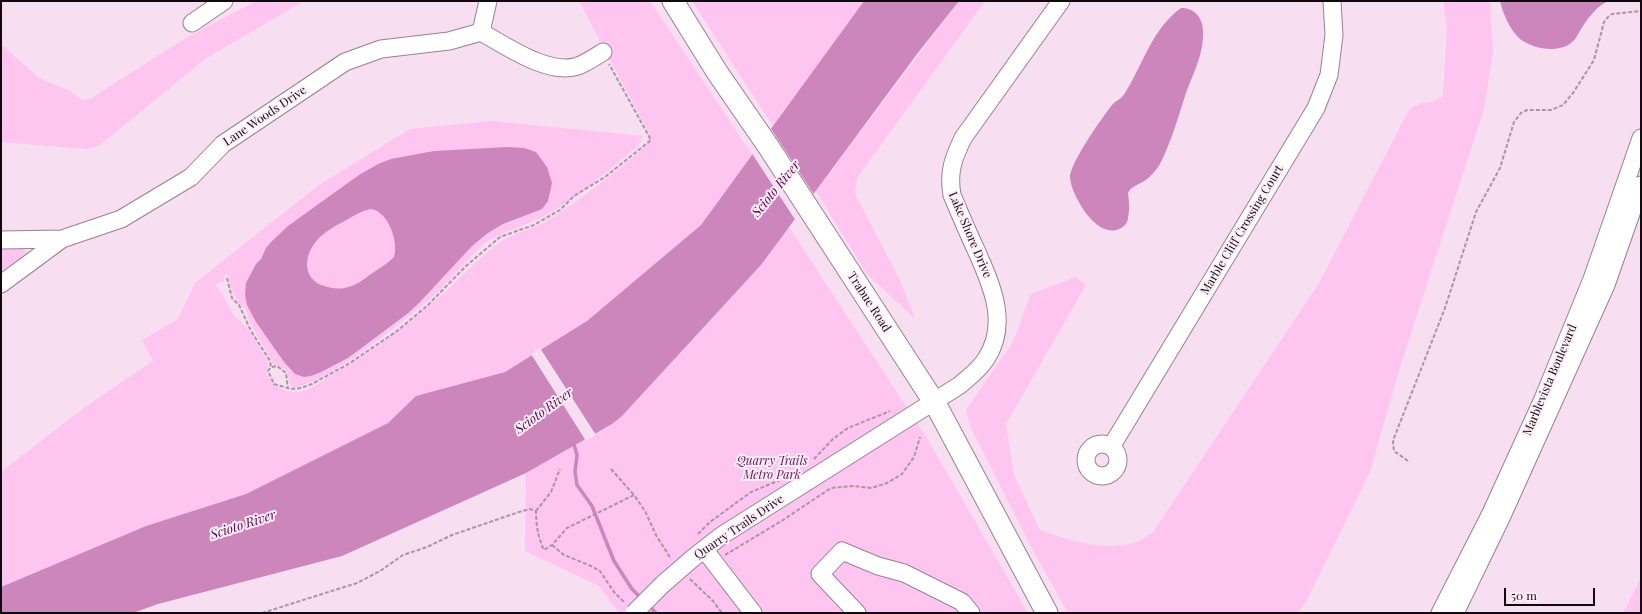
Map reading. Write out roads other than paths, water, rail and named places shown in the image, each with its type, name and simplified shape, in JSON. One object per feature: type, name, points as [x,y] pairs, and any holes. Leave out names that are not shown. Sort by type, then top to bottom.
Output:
[{"type":"main road","name":"Trabue Road","points":[[673,1],[717,72],[768,146],[933,401],[1047,613]]},
{"type":"street","points":[[192,23],[224,1]]},
{"type":"street","points":[[488,1],[481,32],[524,55],[550,66],[563,68],[578,66],[603,52]]},
{"type":"street","name":"Lake Shore Drive","points":[[933,401],[960,385],[980,367],[991,350],[997,331],[998,312],[991,284],[952,195],[950,175],[954,157],[963,138],[1061,1]]},
{"type":"street","name":"Marble Cliff Crossing Court","points":[[1112,447],[1316,108],[1329,75],[1334,35],[1332,1]]},
{"type":"street","name":"Lane Woods Drive","points":[[1,284],[62,239],[121,219],[191,177],[223,144],[345,62],[381,49],[449,41],[481,32]]},
{"type":"street","name":"Marblevista Boulevard","points":[[1599,282],[1638,158],[1641,138]]},
{"type":"street","name":"Marblevista Boulevard","points":[[1455,613],[1641,185]]},
{"type":"street","points":[[1,240],[62,239]]},
{"type":"street","name":"Quarry Trails Drive","points":[[631,609],[728,532],[933,401]]},
{"type":"street","name":"Marblevista Boulevard","points":[[1440,613],[1496,516]]},
{"type":"street","points":[[704,550],[754,613]]},
{"type":"street","points":[[857,613],[820,574],[842,551],[878,566],[904,573],[962,602],[971,613]]},
{"type":"water","name":"Scioto River","points":[[864,1],[959,1],[917,54],[761,265],[622,416],[612,424],[526,473],[342,556],[158,604],[133,613],[1,613],[1,587],[146,526],[246,494],[388,423],[416,396],[505,372],[587,321],[701,225]]},
{"type":"water","points":[[1500,1],[1608,1],[1593,13],[1586,21],[1576,38],[1567,46],[1546,49],[1539,48],[1520,39],[1507,22]]},
{"type":"water","points":[[1181,8],[1186,8],[1194,12],[1200,18],[1203,27],[1203,39],[1198,62],[1172,136],[1157,169],[1147,179],[1129,191],[1129,211],[1127,221],[1123,227],[1111,230],[1102,228],[1087,214],[1075,195],[1070,178],[1071,171],[1080,152],[1094,130],[1112,105],[1125,93],[1155,36],[1171,16]]},
{"type":"water","points":[[508,147],[524,148],[536,152],[547,167],[552,183],[548,201],[542,209],[503,224],[488,233],[472,246],[407,314],[348,358],[311,376],[304,377],[295,374],[284,362],[256,322],[247,305],[245,294],[246,283],[256,264],[261,259],[266,248],[288,226],[359,175],[378,164],[391,159],[434,151]],"holes":[[[371,209],[377,211],[387,221],[391,228],[395,243],[394,257],[362,281],[352,286],[334,288],[321,285],[315,281],[310,276],[307,264],[310,251],[318,239],[332,228],[359,213]]]},
{"type":"waterway","points":[[573,441],[577,455],[575,472],[577,485],[592,506],[614,561],[632,589],[641,598]]},
{"type":"waterway","points":[[648,605],[656,613]]},
{"type":"park label","name":"Quarry Trails Metro Park","points":[[772,468]]}]
